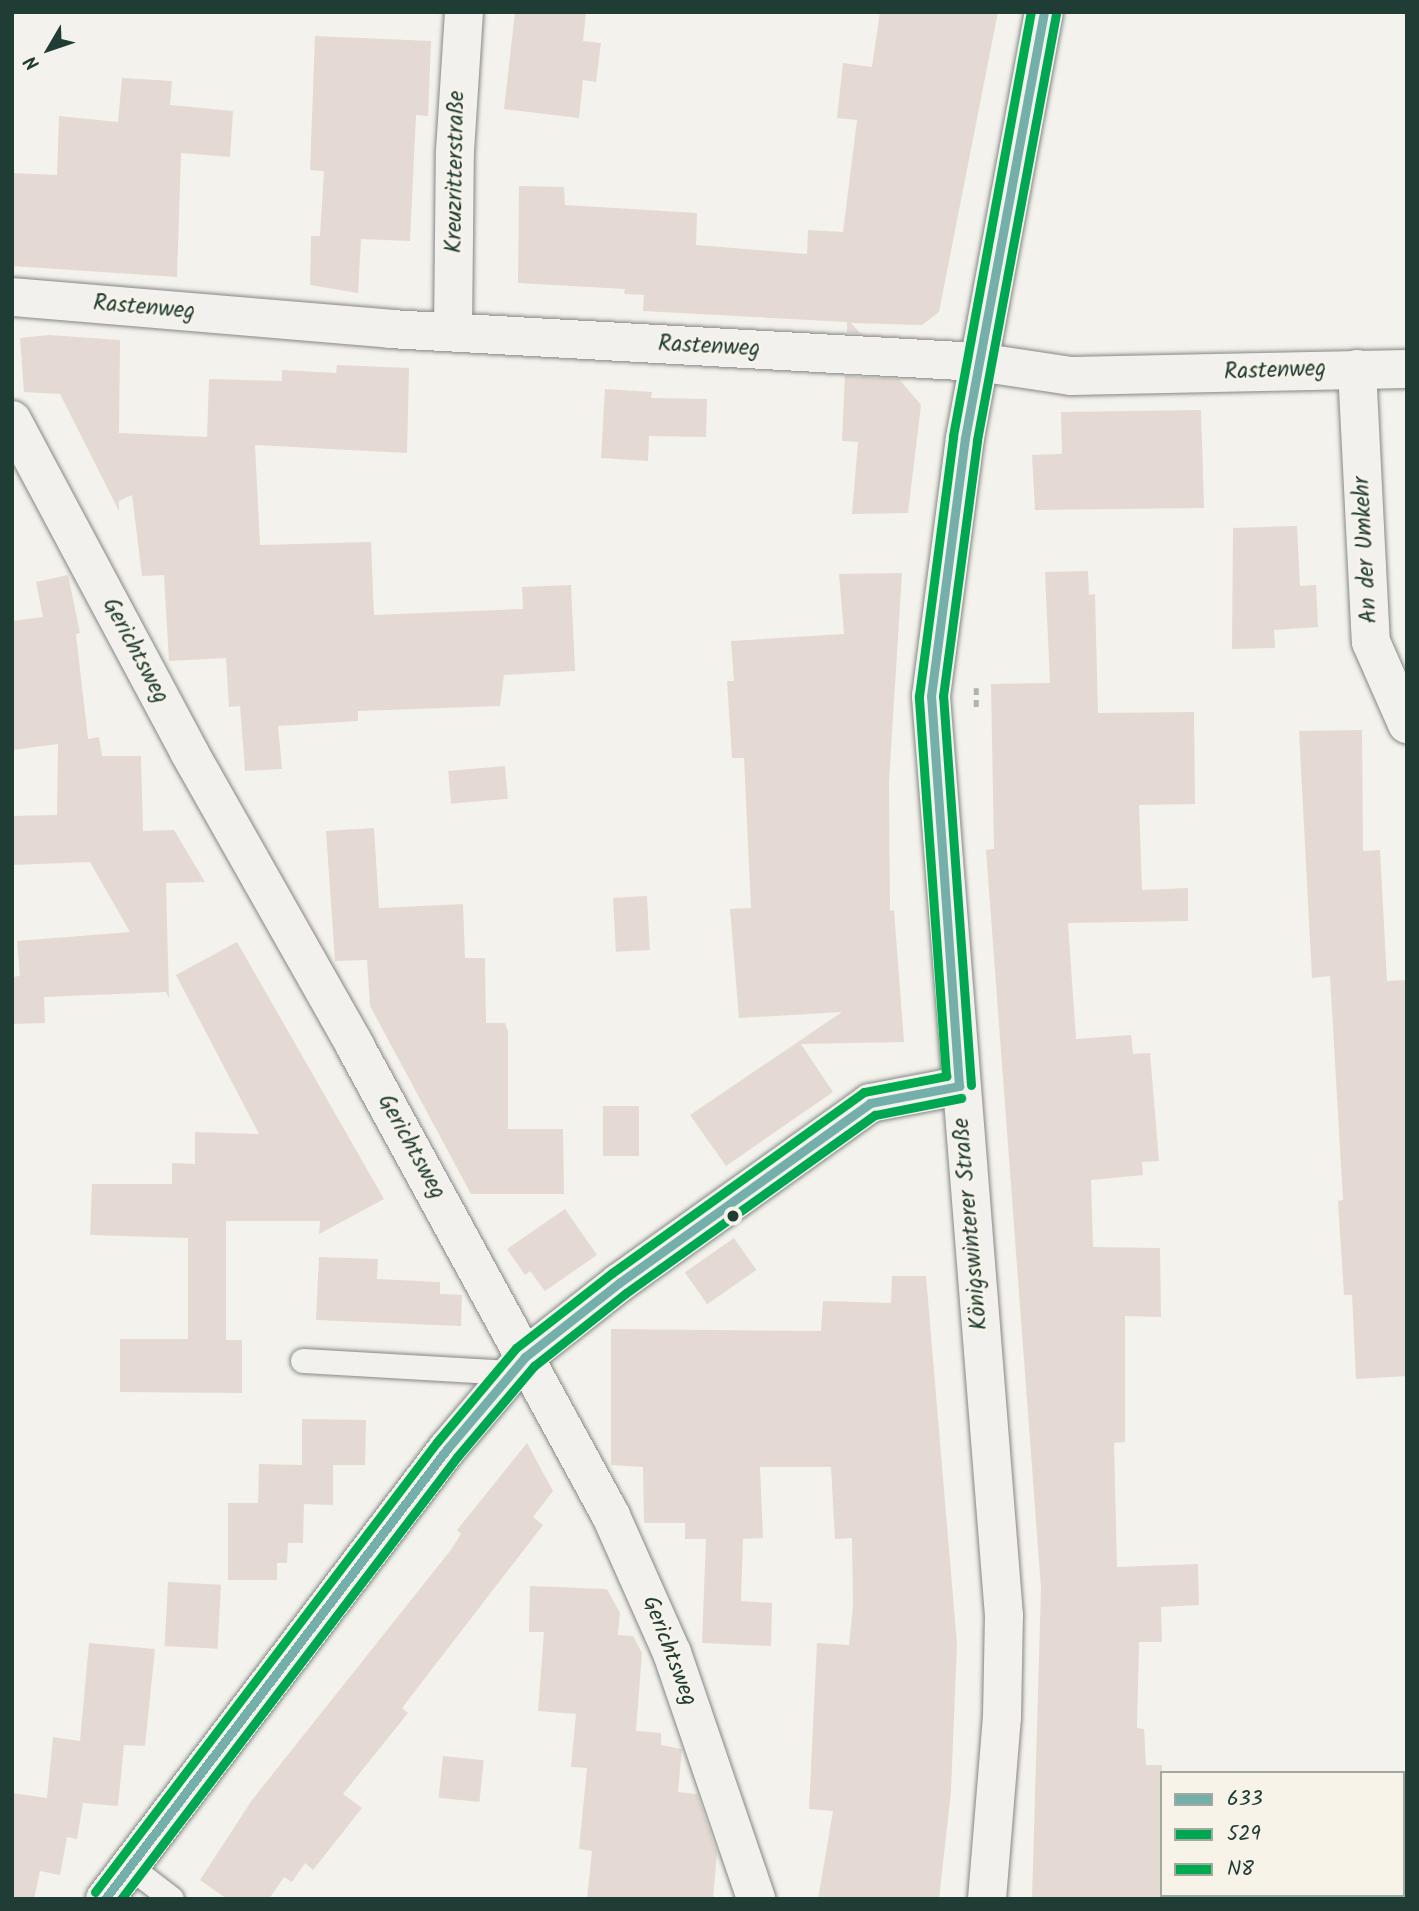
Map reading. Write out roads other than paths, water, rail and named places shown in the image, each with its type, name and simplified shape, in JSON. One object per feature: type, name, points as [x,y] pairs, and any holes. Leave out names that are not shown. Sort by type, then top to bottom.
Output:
[{"type":"street","name":"Kreuzritterstraße","points":[[453,332],[455,151],[464,12]]},
{"type":"street","name":"Königswinterer Straße","points":[[987,1899],[1002,1717],[1004,1616],[958,1086],[931,696],[978,362],[1044,12]]},
{"type":"street","name":"Rastenweg","points":[[12,298],[453,332],[978,362],[1071,376],[1407,369]]},
{"type":"street","name":"An der Umkehr","points":[[1357,369],[1371,642],[1407,724]]},
{"type":"street","name":"Gerichtsweg","points":[[12,420],[519,1365],[647,1592],[672,1653],[756,1899]]},
{"type":"street","points":[[105,1899],[447,1449],[519,1365],[620,1283],[870,1103],[958,1086]]},
{"type":"lane","points":[[303,1361],[519,1365]]},
{"type":"lane","points":[[129,1866],[172,1899]]}]
